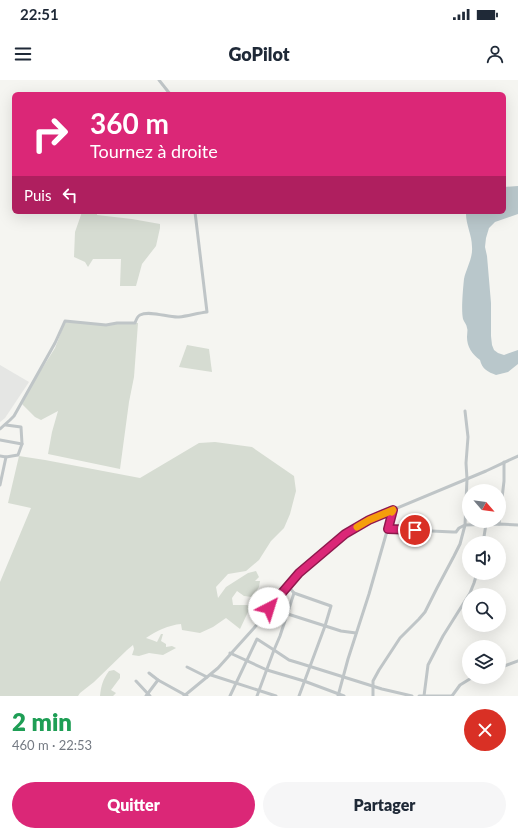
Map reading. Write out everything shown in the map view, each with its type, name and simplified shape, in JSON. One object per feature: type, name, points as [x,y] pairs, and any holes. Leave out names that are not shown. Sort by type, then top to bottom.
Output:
[{"type":"street","points":[[159,80],[168,92]]},
{"type":"street","points":[[0,429],[12,418],[56,341],[65,321],[110,324],[135,323],[141,315],[152,314],[176,317],[207,312],[194,214]]},
{"type":"street","points":[[465,411],[468,437],[466,463],[467,484]]},
{"type":"street","points":[[0,456],[6,457],[18,455],[22,444],[21,427],[6,425]]},
{"type":"street","points":[[0,440],[22,444]]},
{"type":"street","points":[[149,673],[185,696],[218,668],[303,570],[345,534],[369,520],[518,456]]},
{"type":"street","points":[[0,485],[6,457]]},
{"type":"street","points":[[504,462],[504,484]]},
{"type":"street","points":[[338,695],[393,510]]},
{"type":"street","points":[[506,524],[518,524]]},
{"type":"street","points":[[388,529],[453,532],[457,531],[462,526]]},
{"type":"street","points":[[373,696],[373,681],[400,638],[425,612],[457,551],[464,528]]},
{"type":"street","points":[[424,696],[428,665],[443,636],[470,593],[475,580]]},
{"type":"street","points":[[288,586],[294,593],[331,606],[326,626],[299,696]]},
{"type":"street","points":[[257,696],[294,593]]},
{"type":"street","points":[[269,608],[326,626],[356,633]]},
{"type":"street","points":[[249,633],[289,660],[343,678],[412,696]]},
{"type":"street","points":[[230,696],[257,639]]},
{"type":"street","points":[[230,653],[267,670],[344,696]]},
{"type":"street","points":[[506,665],[518,661]]},
{"type":"street","points":[[187,667],[209,676],[276,696]]},
{"type":"street","points":[[136,681],[148,695],[158,680]]},
{"type":"street","points":[[419,696],[452,696],[462,684]]},
{"type":"shaded area","points":[[518,186],[518,214],[495,222],[489,228],[485,247],[491,303],[491,336],[494,350],[498,353],[504,355],[518,350],[518,364],[508,372],[496,375],[484,368],[480,360],[470,350],[467,341],[467,327],[462,315],[464,279],[472,251],[472,243],[466,214],[506,214],[506,187]]},
{"type":"shaded area","points":[[81,214],[97,214],[160,224],[156,246],[142,264],[136,286],[120,286],[121,259],[93,259],[88,267],[85,262],[74,257],[75,232]]},
{"type":"shaded area","points":[[65,322],[111,325],[115,323],[138,323],[134,377],[120,469],[48,454],[58,411],[41,420],[35,417],[22,404],[28,391],[55,348]]},
{"type":"shaded area","points":[[187,345],[209,349],[212,372],[179,367]]},
{"type":"shaded area","points":[[0,365],[29,382],[5,418],[0,422]]},
{"type":"shaded area","points":[[215,442],[252,447],[294,476],[296,491],[290,514],[284,528],[271,541],[259,560],[246,571],[228,574],[216,587],[218,598],[226,587],[248,573],[256,571],[259,577],[255,581],[260,581],[259,587],[252,597],[244,596],[237,591],[232,598],[233,605],[250,605],[240,629],[226,618],[213,627],[200,633],[182,630],[181,624],[167,627],[146,638],[157,642],[161,634],[163,634],[161,641],[166,644],[166,647],[172,646],[176,648],[163,655],[149,653],[139,656],[132,655],[134,649],[133,645],[78,696],[0,696],[0,582],[31,508],[8,503],[19,456],[140,478],[199,443]]},
{"type":"shaded area","points":[[114,670],[120,674],[120,678],[111,690],[116,693],[113,696],[100,696],[105,677],[109,671]]},
{"type":"slow traffic","points":[[357,527],[369,520],[393,510],[392,512]]},
{"type":"route","points":[[269,608],[303,570],[345,534],[360,524],[393,510],[388,529],[415,530]]}]
